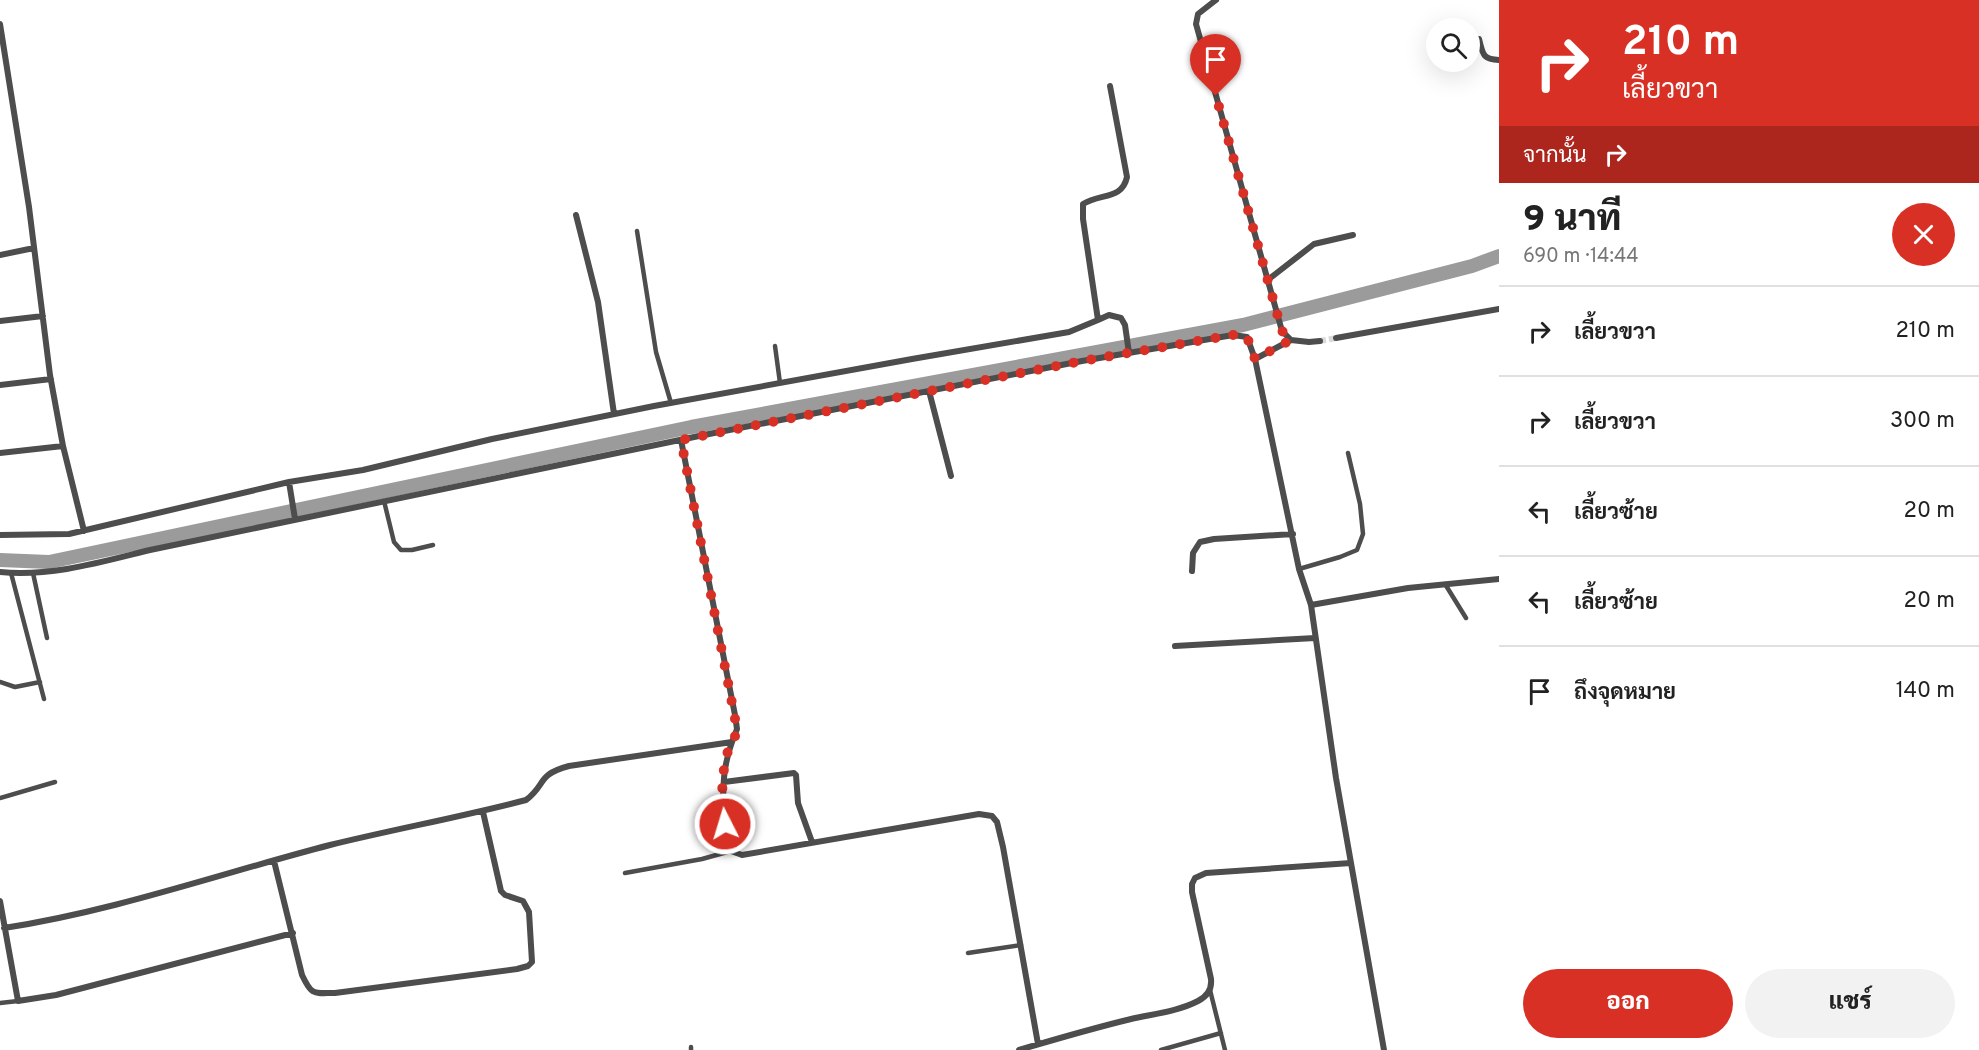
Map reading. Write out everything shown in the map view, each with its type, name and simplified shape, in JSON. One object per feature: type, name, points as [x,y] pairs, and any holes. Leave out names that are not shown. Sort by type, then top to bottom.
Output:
[{"type":"street","points":[[1216,0],[1198,14],[1196,24],[1272,288],[1282,331],[1291,340]]},
{"type":"street","points":[[0,24],[34,248],[51,379],[63,446],[84,531]]},
{"type":"street","points":[[1480,43],[1483,55],[1488,59],[1499,60]]},
{"type":"street","points":[[1098,320],[1083,219],[1083,204],[1094,198],[1120,192],[1125,186],[1127,177],[1110,86]]},
{"type":"street","points":[[576,214],[598,302],[614,414]]},
{"type":"street","points":[[1269,279],[1314,244],[1353,235]]},
{"type":"street","points":[[0,255],[34,248]]},
{"type":"street","points":[[1336,338],[1499,309]]},
{"type":"street","points":[[0,535],[69,534],[289,484],[363,470],[492,439],[614,414],[1070,332],[1109,315],[1120,318],[1125,325],[1129,351]]},
{"type":"street","points":[[0,321],[43,316]]},
{"type":"street","points":[[0,572],[33,573],[89,565],[295,517],[1129,351],[1233,335],[1247,337],[1255,359],[1299,569],[1311,605],[1336,778],[1384,1050]]},
{"type":"street","points":[[1255,359],[1291,340],[1309,342],[1320,340]]},
{"type":"street","points":[[0,386],[51,379]]},
{"type":"street","points":[[929,391],[951,476]]},
{"type":"street","points":[[681,440],[735,715],[737,733],[728,753],[722,806],[731,851],[742,855],[979,814],[992,816],[997,822],[1003,847],[1038,1044]]},
{"type":"street","points":[[0,453],[63,446]]},
{"type":"street","points":[[289,484],[295,517]]},
{"type":"street","points":[[1192,571],[1193,553],[1200,542],[1293,534]]},
{"type":"street","points":[[1311,605],[1408,588],[1499,579]]},
{"type":"street","points":[[1175,646],[1316,638]]},
{"type":"street","points":[[4,928],[98,908],[332,845],[483,812],[526,800],[534,794],[544,777],[552,771],[569,766],[732,742]]},
{"type":"street","points":[[724,782],[794,773],[798,803],[812,842]]},
{"type":"street","points":[[274,861],[302,975],[309,990],[316,993],[335,993],[517,969],[528,966],[532,962],[528,906],[523,900],[506,895],[501,891],[483,812]]},
{"type":"street","points":[[1019,1050],[1197,1002],[1210,990],[1208,961],[1192,892],[1195,878],[1206,873],[1351,863]]},
{"type":"street","points":[[0,901],[18,1001],[56,995],[293,933]]},
{"type":"lane","points":[[636,231],[656,352],[671,403]]},
{"type":"lane","points":[[775,346],[780,383]]},
{"type":"lane","points":[[1299,569],[1357,550],[1363,534],[1348,453]]},
{"type":"lane","points":[[384,501],[394,542],[400,550],[433,545]]},
{"type":"lane","points":[[11,573],[44,699]]},
{"type":"lane","points":[[33,573],[46,638]]},
{"type":"lane","points":[[1445,584],[1466,618]]},
{"type":"lane","points":[[0,682],[15,687],[40,682]]},
{"type":"lane","points":[[0,798],[55,782]]},
{"type":"lane","points":[[625,873],[702,859],[731,851]]},
{"type":"lane","points":[[968,953],[1021,945]]},
{"type":"lane","points":[[1210,990],[1225,1050]]},
{"type":"lane","points":[[0,1004],[18,1001]]},
{"type":"lane","points":[[1161,1050],[1221,1033]]},
{"type":"waterway","points":[[0,560],[49,562],[691,427],[1243,325],[1472,266],[1499,256]]},
{"type":"tunnel","points":[[1320,341],[1336,338]]},
{"type":"route","points":[[725,824],[722,806],[723,787],[728,753],[737,729],[681,440],[1082,361],[1233,335],[1247,337],[1255,359],[1291,340],[1282,331],[1216,96]]}]
